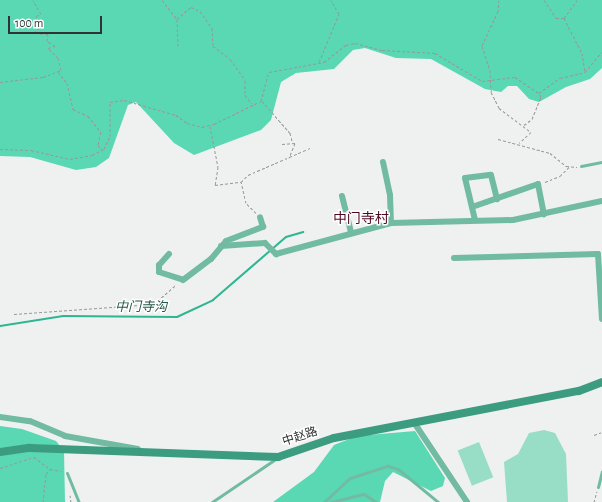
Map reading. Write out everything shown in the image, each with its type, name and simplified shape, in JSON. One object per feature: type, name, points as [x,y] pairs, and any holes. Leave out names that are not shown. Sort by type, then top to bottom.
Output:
[{"type":"street","points":[[383,162],[390,195],[391,223]]},
{"type":"street","points":[[475,220],[465,178],[491,175],[497,199]]},
{"type":"street","points":[[472,207],[538,184],[544,214]]},
{"type":"street","points":[[342,196],[351,232]]},
{"type":"street","points":[[221,246],[265,243],[276,254],[351,232],[391,223],[512,220],[602,201]]},
{"type":"street","points":[[169,254],[159,265],[159,272],[183,280],[226,241],[263,227],[260,217]]},
{"type":"street","points":[[454,258],[598,254],[602,318]]},
{"type":"street","name":"中赵路","points":[[0,452],[30,448],[278,457],[334,438],[415,424],[579,391],[602,382]]},
{"type":"street","points":[[0,417],[30,421],[65,436],[155,452]]},
{"type":"street","points":[[415,424],[467,502]]},
{"type":"lane","points":[[581,166],[602,162]]},
{"type":"lane","points":[[212,502],[278,457]]},
{"type":"lane","points":[[324,502],[350,478],[388,466],[398,469],[438,502]]},
{"type":"lane","points":[[598,487],[602,471]]},
{"type":"lane","points":[[67,472],[79,502]]},
{"type":"lane","points":[[331,502],[364,494],[376,502]]},
{"type":"path","points":[[33,0],[41,14],[36,16],[41,26],[34,33],[48,34],[47,41],[55,46],[48,48],[58,58],[61,70],[58,71],[59,78],[67,83],[73,109],[88,116],[101,132],[98,145],[102,150]]},
{"type":"path","points":[[162,0],[177,19],[178,46]]},
{"type":"path","points":[[318,62],[339,14],[331,0]]},
{"type":"path","points":[[499,0],[498,11],[482,46],[492,82],[491,92],[499,108],[531,132],[519,143]]},
{"type":"path","points":[[544,0],[556,18],[564,18]]},
{"type":"path","points":[[564,18],[577,0]]},
{"type":"path","points":[[177,19],[191,7],[200,10],[212,28],[213,46],[230,59],[245,80],[245,95],[253,104]]},
{"type":"path","points":[[564,18],[582,53],[585,72]]},
{"type":"path","points":[[0,149],[31,150],[70,159],[102,150],[110,136],[110,102],[124,100],[176,116],[187,123],[210,125],[261,100],[269,72],[318,62],[346,45],[355,43],[382,50],[435,53],[482,81],[492,82],[515,77],[539,93],[541,97],[532,119],[523,126]]},
{"type":"path","points":[[539,93],[560,78],[585,72],[602,52]]},
{"type":"path","points":[[0,82],[58,71]]},
{"type":"path","points":[[261,100],[290,133],[295,148],[289,159]]},
{"type":"path","points":[[210,125],[218,167],[215,185],[242,182],[248,175],[289,159],[310,148]]},
{"type":"path","points":[[498,139],[519,143],[550,154],[569,167],[581,166]]},
{"type":"path","points":[[282,144],[292,141]]},
{"type":"path","points":[[538,184],[560,176],[569,167]]},
{"type":"path","points":[[242,182],[246,203],[260,217]]},
{"type":"path","points":[[14,314],[154,304],[183,280]]},
{"type":"path","points":[[594,434],[602,432]]},
{"type":"path","points":[[0,468],[34,457],[50,469],[67,472]]},
{"type":"path","points":[[43,502],[42,484],[50,469]]},
{"type":"path","points":[[594,502],[598,487]]},
{"type":"green space","points":[[0,0],[602,0],[602,68],[590,79],[566,87],[539,102],[529,99],[517,86],[508,86],[501,92],[485,89],[431,59],[396,58],[365,48],[353,50],[334,69],[296,73],[281,82],[271,120],[261,130],[194,155],[174,143],[136,102],[128,105],[109,158],[96,167],[76,170],[30,157],[0,156]]},
{"type":"green space","points":[[0,426],[22,429],[56,441],[64,451],[65,502],[0,502]]},
{"type":"green space","points":[[544,430],[555,433],[566,454],[568,502],[507,502],[504,462],[518,454],[529,433]]},
{"type":"green space","points":[[415,431],[445,478],[443,486],[431,491],[393,472],[385,481],[380,502],[273,502],[314,472],[334,445],[357,436]]},
{"type":"green space","points":[[479,442],[493,477],[472,486],[458,451]]},
{"type":"waterway","name":"中门寺沟","points":[[0,326],[63,316],[177,317],[213,300],[286,237],[303,232]]},
{"type":"district","name":"中门寺村","points":[[361,219]]}]
